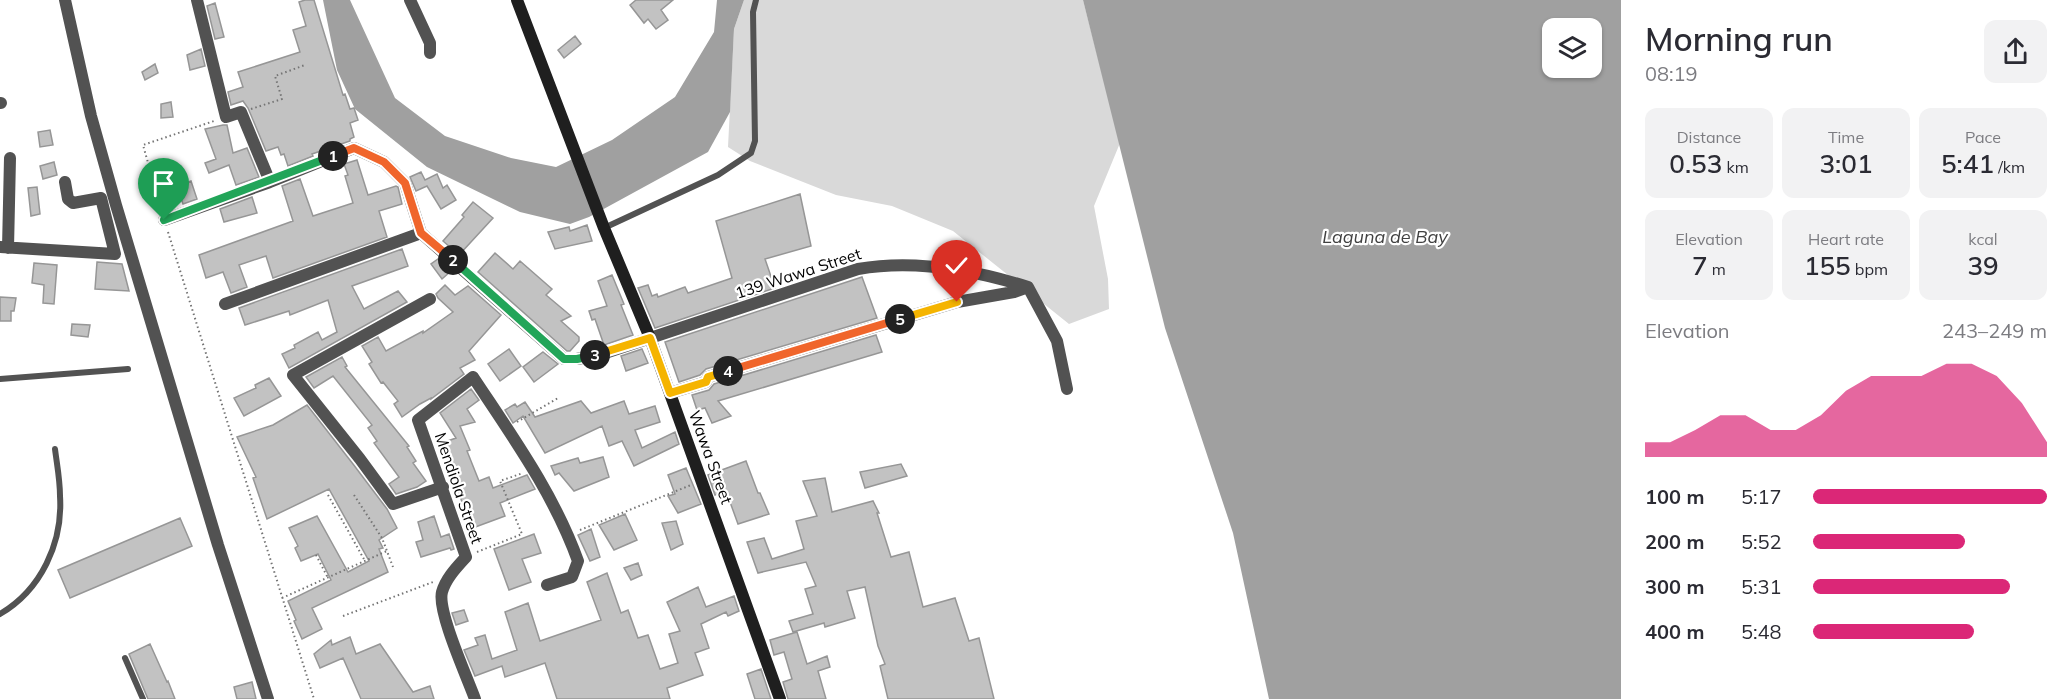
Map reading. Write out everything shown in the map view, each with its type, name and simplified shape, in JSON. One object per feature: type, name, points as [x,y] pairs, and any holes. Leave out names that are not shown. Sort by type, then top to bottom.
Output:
[{"type":"main road","name":"Wawa Street","points":[[517,0],[650,338],[780,699]]},
{"type":"street","points":[[65,0],[91,116],[116,205],[218,545],[268,699]]},
{"type":"street","points":[[197,0],[226,117],[241,112],[270,182]]},
{"type":"street","points":[[410,0],[430,43],[430,53]]},
{"type":"street","points":[[164,220],[270,182],[354,148],[384,162],[405,183],[421,233],[225,304]]},
{"type":"street","points":[[10,158],[4,248],[115,254],[101,198],[73,203],[68,199],[65,182]]},
{"type":"street","name":"139 Wawa Street","points":[[421,233],[564,359],[602,354],[858,269],[885,264],[988,274],[1028,287]]},
{"type":"street","points":[[670,393],[706,382],[708,377],[872,327],[957,302],[1014,292],[1028,287],[1057,341],[1067,389]]},
{"type":"street","points":[[430,299],[293,375],[393,504],[443,487]]},
{"type":"street","name":"Mendiola Street","points":[[475,699],[445,616],[442,593],[450,575],[466,557],[418,420],[472,377],[534,469],[569,535],[578,561],[572,577],[547,585]]},
{"type":"lane","points":[[603,223],[718,175],[751,153],[754,141],[753,12],[756,0]]},
{"type":"lane","points":[[0,379],[128,369]]},
{"type":"lane","points":[[0,614],[18,602],[37,582],[57,539],[61,496],[55,449]]},
{"type":"lane","points":[[125,658],[143,699]]},
{"type":"path","points":[[241,112],[282,99],[275,76],[305,65]]},
{"type":"path","points":[[226,117],[144,145],[164,220],[314,699]]},
{"type":"path","points":[[507,428],[558,398]]},
{"type":"path","points":[[466,557],[522,534],[500,481],[534,469]]},
{"type":"path","points":[[569,535],[702,481]]},
{"type":"path","points":[[328,495],[365,561]]},
{"type":"path","points":[[354,495],[382,538],[393,567]]},
{"type":"path","points":[[282,598],[387,551]]},
{"type":"path","points":[[316,555],[328,578]]},
{"type":"path","points":[[343,616],[450,575]]},
{"type":"shaded area","points":[[744,0],[1083,0],[1120,143],[1094,206],[1108,279],[1109,309],[1069,324],[953,231],[892,206],[836,195],[750,161],[728,147],[734,29]]},
{"type":"water","points":[[323,0],[350,0],[395,98],[445,136],[511,158],[556,167],[612,140],[675,97],[714,32],[717,0],[744,0],[734,29],[730,112],[708,152],[589,217],[570,224],[520,212],[427,167],[355,109],[337,70]]},
{"type":"water","name":"Laguna de Bay","points":[[1083,0],[1621,0],[1621,699],[1269,699],[1233,533],[1165,328]]},
{"type":"building","points":[[314,0],[343,95],[345,94],[350,109],[354,108],[358,120],[350,123],[354,137],[350,141],[312,154],[313,156],[288,166],[284,154],[281,155],[278,147],[266,151],[248,108],[243,101],[231,105],[228,92],[243,87],[238,72],[300,52],[293,30],[306,26],[299,2]]},
{"type":"building","points":[[636,0],[673,0],[661,10],[668,20],[656,29],[648,19],[644,23],[630,5]]},
{"type":"building","points":[[215,3],[224,37],[215,39],[207,6]]},
{"type":"building","points":[[575,36],[581,44],[564,58],[558,50]]},
{"type":"building","points":[[201,49],[205,66],[190,70],[187,55]]},
{"type":"building","points":[[155,64],[158,73],[145,80],[142,72]]},
{"type":"building","points":[[171,102],[173,117],[161,118],[161,104]]},
{"type":"building","points":[[227,125],[233,153],[247,148],[259,177],[236,185],[229,165],[209,173],[205,163],[216,159],[205,129]]},
{"type":"building","points":[[50,130],[53,145],[40,147],[38,132]]},
{"type":"building","points":[[357,160],[368,195],[398,187],[402,204],[379,211],[387,237],[273,278],[266,256],[239,265],[247,287],[231,293],[223,272],[206,278],[199,255],[293,221],[282,186],[300,179],[313,216],[353,203],[344,164]]},
{"type":"building","points":[[54,162],[57,175],[43,179],[40,166]]},
{"type":"building","points":[[421,172],[425,180],[437,174],[443,188],[447,185],[456,200],[441,209],[427,186],[416,191],[410,177]]},
{"type":"building","points":[[191,181],[197,199],[183,204],[177,186]]},
{"type":"building","points":[[37,187],[40,214],[31,216],[28,188]]},
{"type":"building","points":[[800,194],[811,246],[765,259],[775,288],[655,328],[638,288],[648,285],[652,296],[657,294],[658,297],[685,287],[688,293],[732,278],[716,221]]},
{"type":"building","points":[[252,197],[257,213],[224,222],[220,209]]},
{"type":"building","points":[[473,202],[493,218],[459,255],[443,241],[464,217],[462,215]]},
{"type":"building","points":[[587,225],[592,241],[555,249],[548,232],[569,227],[570,231]]},
{"type":"building","points":[[402,249],[408,266],[352,286],[364,309],[398,291],[407,302],[289,368],[282,354],[295,348],[294,345],[318,332],[322,340],[337,332],[328,300],[290,315],[289,311],[245,325],[239,308]]},
{"type":"building","points":[[495,253],[513,269],[520,261],[552,289],[546,295],[571,316],[561,321],[579,337],[579,341],[570,351],[567,351],[478,272]]},
{"type":"building","points":[[438,259],[451,271],[442,279],[431,264]]},
{"type":"building","points":[[97,262],[122,264],[129,291],[95,289]]},
{"type":"building","points":[[34,263],[57,265],[54,304],[43,303],[44,285],[32,283]]},
{"type":"building","points":[[612,275],[633,335],[604,345],[595,319],[592,320],[589,311],[607,306],[598,281]]},
{"type":"building","points":[[862,277],[877,318],[706,369],[700,375],[679,382],[665,342]]},
{"type":"building","points":[[445,285],[455,295],[468,286],[501,315],[469,351],[475,360],[460,368],[464,374],[402,417],[394,404],[398,401],[383,382],[381,383],[369,364],[372,362],[362,346],[378,337],[386,351],[423,331],[423,333],[453,312],[436,294]]},
{"type":"building","points":[[0,297],[16,298],[14,311],[11,311],[11,321],[0,321]]},
{"type":"building","points":[[72,324],[90,325],[88,337],[71,335]]},
{"type":"building","points":[[876,335],[882,352],[718,401],[731,416],[712,423],[705,408],[697,410],[692,395],[709,390],[714,384]]},
{"type":"building","points":[[509,349],[521,366],[500,381],[488,364]]},
{"type":"building","points":[[642,349],[648,363],[626,371],[621,356]]},
{"type":"building","points":[[543,352],[558,364],[534,382],[523,367]]},
{"type":"building","points":[[342,357],[347,366],[345,367],[409,446],[407,447],[416,461],[413,463],[426,481],[417,487],[396,494],[389,484],[399,477],[374,443],[377,441],[368,428],[372,425],[333,376],[314,388],[306,377]]},
{"type":"building","points":[[269,378],[281,396],[244,416],[234,398],[256,388],[255,385]]},
{"type":"building","points":[[471,389],[479,400],[467,409],[475,422],[460,426],[479,481],[489,477],[493,488],[527,475],[535,489],[500,503],[505,516],[470,529],[458,489],[461,487],[448,453],[443,455],[439,444],[456,438],[440,413]]},
{"type":"building","points":[[581,401],[591,413],[624,401],[629,414],[655,406],[660,422],[635,430],[642,448],[675,432],[679,444],[634,466],[622,441],[609,446],[602,426],[545,453],[523,416],[513,423],[505,410],[515,404],[517,407],[525,402],[535,417]]},
{"type":"building","points":[[307,405],[387,509],[397,528],[379,540],[383,548],[379,549],[388,572],[312,608],[322,629],[302,639],[288,601],[331,580],[318,554],[301,561],[295,548],[298,546],[289,528],[317,516],[348,572],[369,561],[329,489],[267,519],[253,478],[256,477],[237,437],[273,425]]},
{"type":"building","points":[[603,457],[609,477],[574,491],[559,473],[555,475],[551,466],[578,458],[580,463]]},
{"type":"building","points":[[746,461],[769,514],[738,524],[726,491],[715,495],[708,475]]},
{"type":"building","points":[[901,464],[907,476],[865,488],[860,472]]},
{"type":"building","points":[[686,468],[701,504],[678,513],[668,496],[675,494],[668,475]]},
{"type":"building","points":[[825,478],[832,512],[873,501],[879,513],[877,513],[891,557],[909,552],[923,607],[955,598],[969,641],[979,638],[994,699],[888,699],[880,666],[885,664],[878,646],[865,587],[847,591],[855,618],[825,627],[824,623],[793,632],[789,621],[813,614],[805,589],[816,586],[806,562],[758,573],[747,542],[764,538],[772,559],[804,549],[796,521],[817,516],[803,481]]},
{"type":"building","points":[[625,514],[637,540],[614,550],[599,525]]},
{"type":"building","points":[[434,516],[441,537],[449,534],[454,549],[450,548],[421,557],[416,542],[423,540],[418,522]]},
{"type":"building","points":[[180,518],[192,546],[70,598],[58,570]]},
{"type":"building","points":[[676,521],[683,544],[671,550],[662,523]]},
{"type":"building","points":[[591,529],[600,557],[590,561],[578,535]]},
{"type":"building","points":[[534,534],[541,553],[522,559],[531,582],[509,590],[494,549]]},
{"type":"building","points":[[638,563],[642,575],[631,580],[624,568]]},
{"type":"building","points":[[607,573],[621,613],[628,610],[638,638],[648,635],[660,669],[678,663],[669,634],[680,631],[667,602],[698,587],[706,607],[734,596],[739,611],[728,616],[726,612],[701,624],[709,648],[695,653],[703,675],[667,688],[670,699],[557,699],[545,663],[505,677],[502,666],[475,676],[464,650],[478,645],[475,638],[485,635],[492,659],[517,650],[505,612],[528,603],[540,641],[601,620],[587,582]]},
{"type":"building","points":[[464,610],[468,621],[456,625],[452,613]]},
{"type":"building","points":[[797,632],[807,664],[827,656],[830,667],[818,671],[826,699],[788,699],[783,682],[792,679],[784,652],[774,655],[770,640]]},
{"type":"building","points":[[350,637],[356,654],[380,644],[413,692],[430,686],[434,699],[361,699],[343,658],[320,668],[314,654],[331,640],[332,645]]},
{"type":"building","points":[[150,644],[175,699],[148,699],[129,654]]},
{"type":"building","points":[[761,669],[771,699],[755,699],[747,674]]},
{"type":"building","points":[[252,682],[256,699],[237,699],[234,687]]},
{"type":"route","points":[[164,220],[270,182],[354,148],[384,162],[405,183],[421,233],[564,359],[602,354],[650,338],[670,393],[706,382],[708,377],[957,302]]}]
